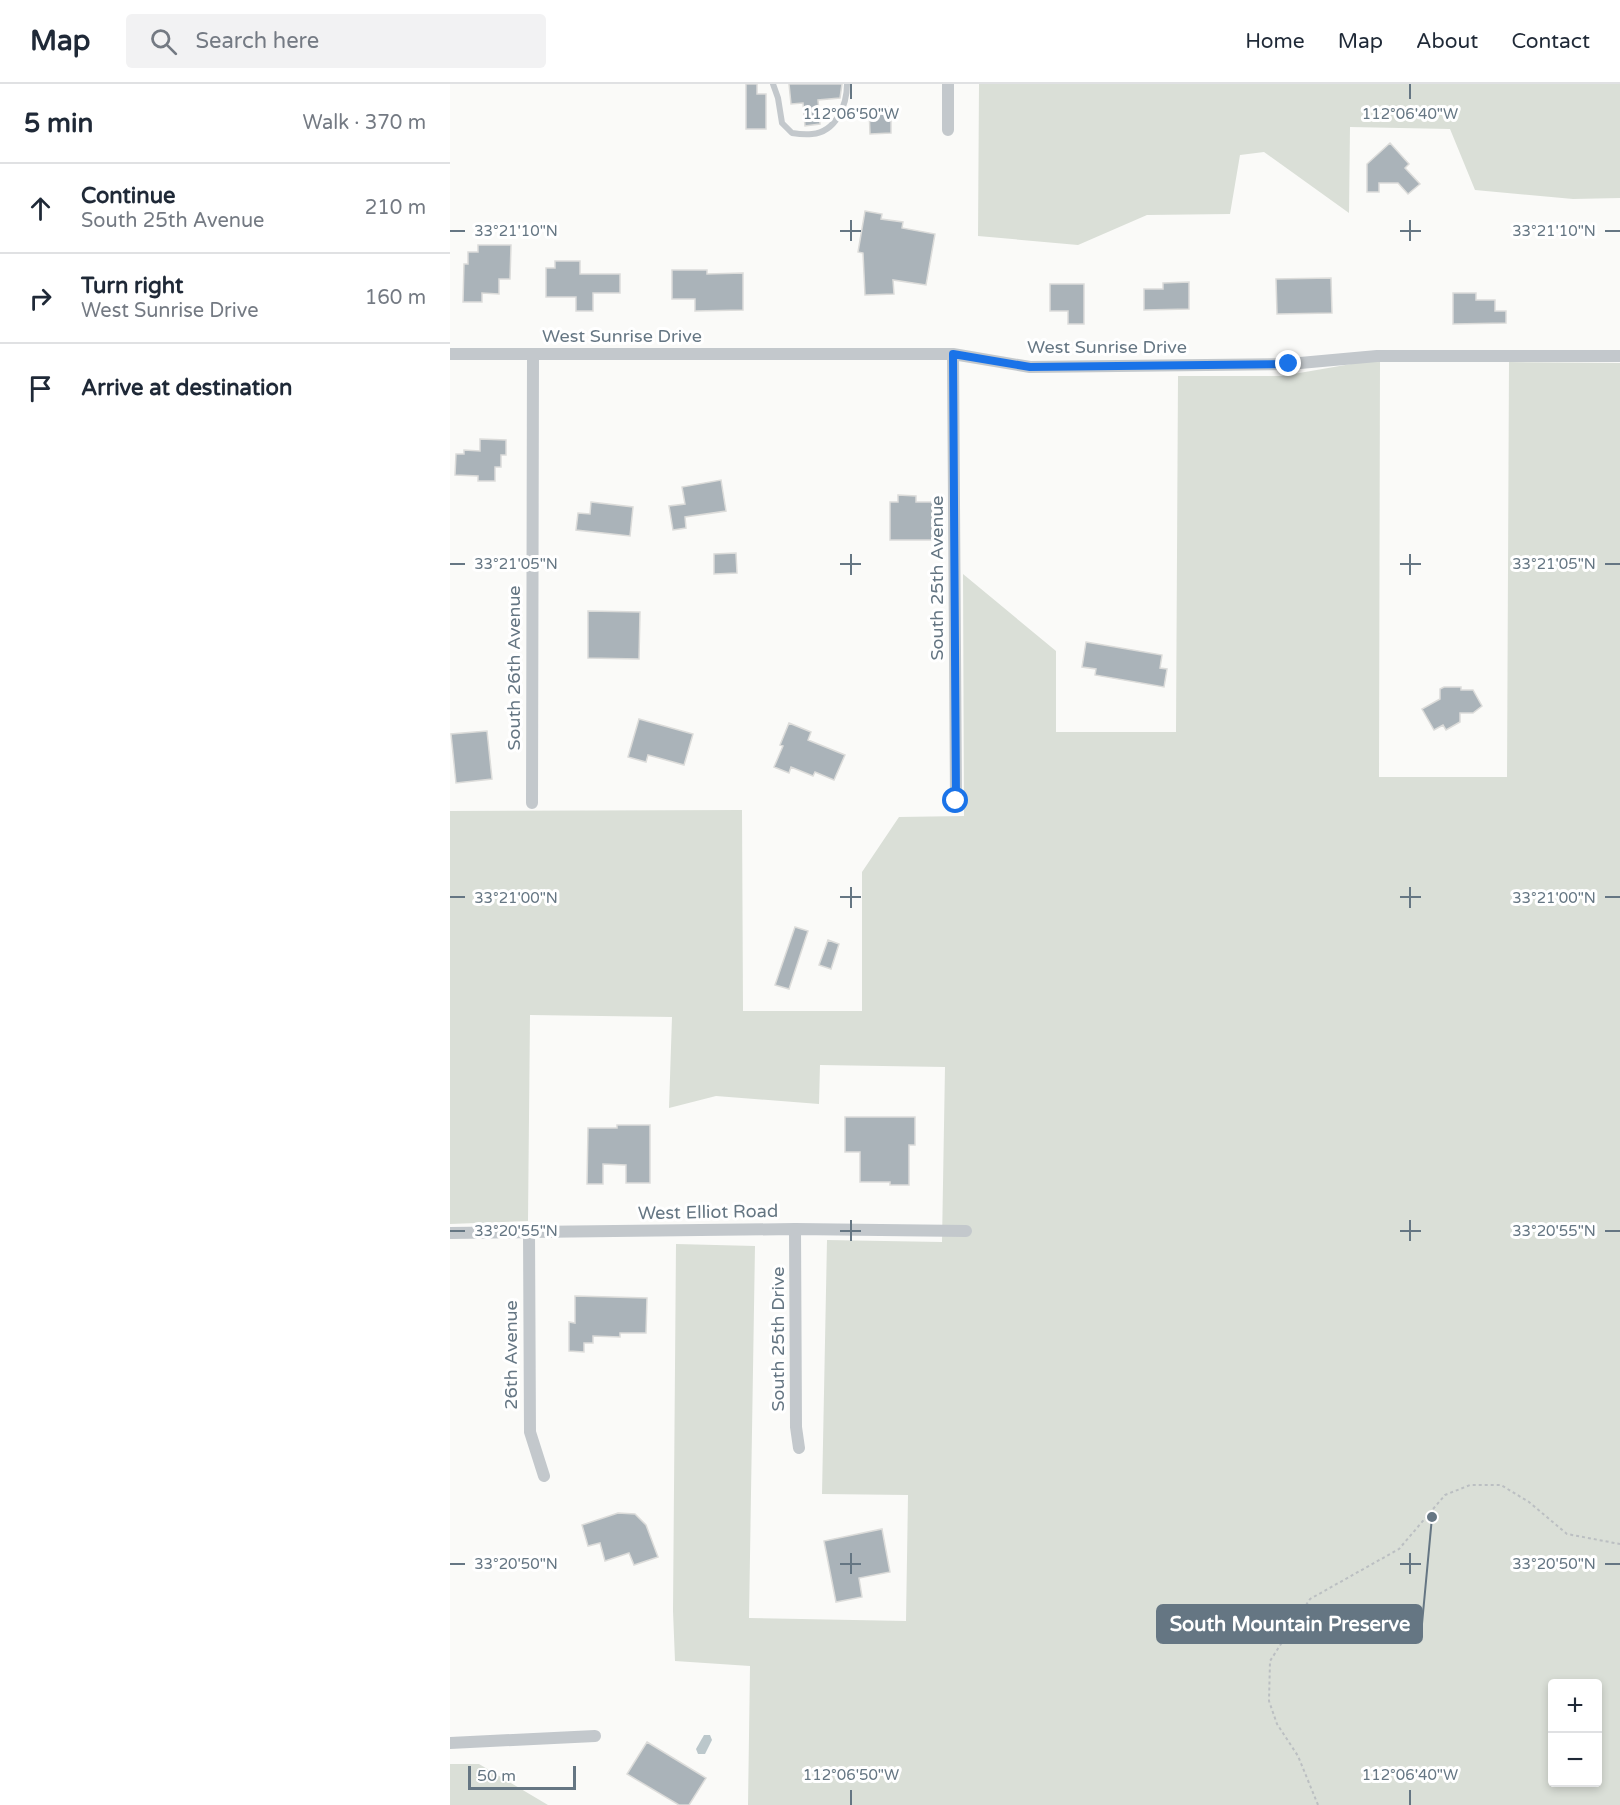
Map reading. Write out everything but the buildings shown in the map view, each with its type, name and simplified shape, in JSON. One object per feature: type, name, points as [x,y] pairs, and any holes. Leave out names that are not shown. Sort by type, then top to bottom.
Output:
[{"type":"street","points":[[948,84],[948,130]]},
{"type":"street","name":"West Sunrise Drive","points":[[450,354],[953,354],[1030,367],[1289,364],[1377,356],[1620,356]]},
{"type":"street","name":"South 26th Avenue","points":[[532,803],[533,354]]},
{"type":"street","name":"South 25th Avenue","points":[[953,354],[956,801]]},
{"type":"street","name":"West Elliot Road","points":[[450,1233],[795,1229],[966,1231]]},
{"type":"street","name":"South 25th Drive","points":[[795,1229],[796,1427],[799,1449]]},
{"type":"street","name":"26th Avenue","points":[[529,1232],[530,1432],[544,1476]]},
{"type":"street","points":[[450,1743],[595,1736]]},
{"type":"lane","points":[[773,84],[782,123],[792,133],[814,134],[830,127],[844,108],[847,84]]},
{"type":"path","points":[[1318,1805],[1298,1756],[1277,1724],[1269,1701],[1270,1661],[1310,1599],[1399,1549],[1445,1495],[1470,1485],[1501,1485],[1529,1502],[1567,1534],[1620,1544]]},
{"type":"shaded area","points":[[979,84],[1620,84],[1620,198],[1573,199],[1475,190],[1450,129],[1350,127],[1349,213],[1264,152],[1240,155],[1230,214],[1147,215],[1078,245],[978,236]]},
{"type":"shaded area","points":[[1380,359],[1379,777],[1507,777],[1509,362],[1620,363],[1620,1805],[748,1805],[750,1666],[675,1661],[673,1611],[676,1244],[755,1246],[749,1618],[906,1621],[908,1495],[822,1494],[827,1240],[942,1242],[945,1067],[820,1065],[819,1104],[716,1096],[669,1108],[672,1017],[530,1015],[528,1221],[450,1224],[450,811],[742,810],[743,1011],[862,1011],[862,872],[899,817],[964,816],[963,574],[1056,651],[1056,732],[1176,732],[1178,376],[1282,376]]},
{"type":"shaded area","points":[[704,1735],[710,1735],[712,1740],[705,1754],[698,1754],[696,1749]]},
{"type":"shaded area","points":[[450,1764],[479,1764],[548,1805],[450,1805]]},
{"type":"place","name":"South Mountain Preserve","points":[[1432,1517]]},
{"type":"route","points":[[956,801],[953,354],[1030,367],[1289,364]]}]
